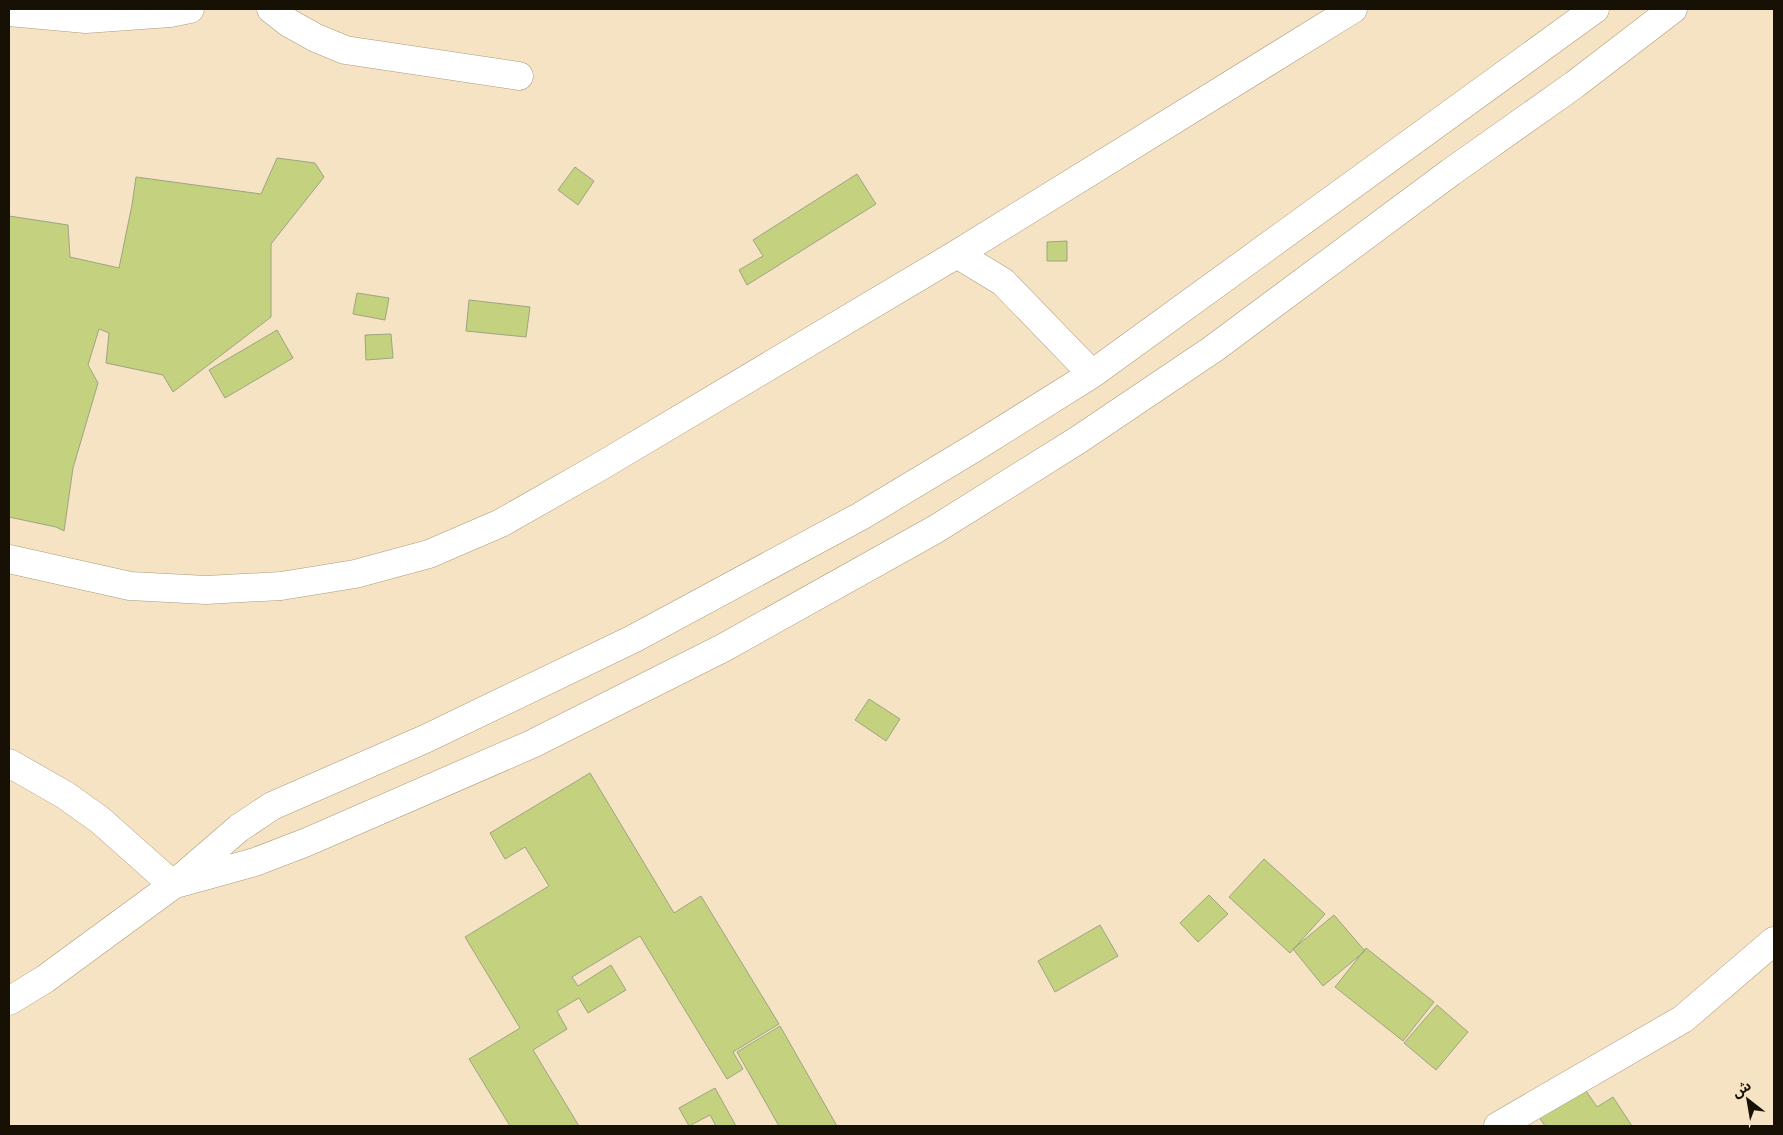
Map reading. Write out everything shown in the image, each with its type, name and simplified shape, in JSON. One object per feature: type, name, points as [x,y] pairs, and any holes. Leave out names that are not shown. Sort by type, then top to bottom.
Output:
[{"type":"street","points":[[9,12],[86,19],[170,13],[190,9]]},
{"type":"street","points":[[271,9],[289,23],[316,38],[345,50],[519,76]]},
{"type":"street","points":[[9,560],[130,586],[206,590],[281,586],[356,574],[428,554],[518,514],[957,254],[1353,9]]},
{"type":"street","points":[[9,1002],[45,979],[172,885],[239,828],[272,806],[425,739],[633,639],[861,516],[974,448],[1092,374],[1595,9]]},
{"type":"street","points":[[172,885],[255,862],[307,842],[532,744],[723,648],[936,529],[1078,440],[1213,349],[1451,172],[1574,85],[1673,9]]},
{"type":"street","points":[[957,254],[1003,282],[1092,374]]},
{"type":"street","points":[[9,764],[65,795],[100,820],[172,885]]},
{"type":"street","points":[[1498,1126],[1683,1019],[1774,941]]},
{"type":"building","points":[[277,158],[315,163],[324,177],[271,244],[271,317],[173,392],[163,375],[106,363],[109,333],[99,329],[88,365],[98,383],[73,468],[64,531],[56,527],[9,517],[9,216],[68,225],[70,257],[119,268],[136,177],[261,194]]},
{"type":"building","points":[[575,167],[594,181],[578,205],[558,190]]},
{"type":"building","points":[[857,174],[876,204],[747,285],[739,270],[763,256],[753,240]]},
{"type":"building","points":[[1067,241],[1067,261],[1047,261],[1047,242]]},
{"type":"building","points":[[357,293],[389,298],[385,320],[353,314]]},
{"type":"building","points":[[469,300],[530,307],[526,337],[466,331]]},
{"type":"building","points":[[277,330],[293,358],[225,398],[209,370]]},
{"type":"building","points":[[391,334],[393,358],[366,360],[365,335]]},
{"type":"building","points":[[869,699],[900,719],[886,741],[855,720]]},
{"type":"building","points":[[590,773],[674,913],[701,896],[779,1024],[733,1052],[743,1069],[727,1079],[640,936],[572,977],[578,986],[611,965],[626,990],[588,1013],[579,998],[557,1011],[567,1029],[533,1050],[579,1126],[510,1126],[469,1059],[520,1028],[465,937],[549,886],[525,847],[505,859],[490,833]]},
{"type":"building","points":[[1264,859],[1325,914],[1290,953],[1229,897]]},
{"type":"building","points":[[1209,895],[1228,914],[1198,942],[1180,923]]},
{"type":"building","points":[[1334,915],[1365,951],[1323,986],[1293,949]]},
{"type":"building","points":[[1100,925],[1118,956],[1055,992],[1038,961]]},
{"type":"building","points":[[1366,948],[1434,1002],[1403,1041],[1335,987]]},
{"type":"building","points":[[1437,1005],[1468,1032],[1436,1070],[1404,1043]]},
{"type":"building","points":[[780,1026],[837,1126],[779,1126],[737,1052]]},
{"type":"building","points":[[1582,1085],[1597,1107],[1613,1097],[1632,1126],[1545,1126],[1537,1114]]},
{"type":"building","points":[[715,1088],[736,1126],[716,1126],[710,1115],[689,1126],[679,1108]]}]
